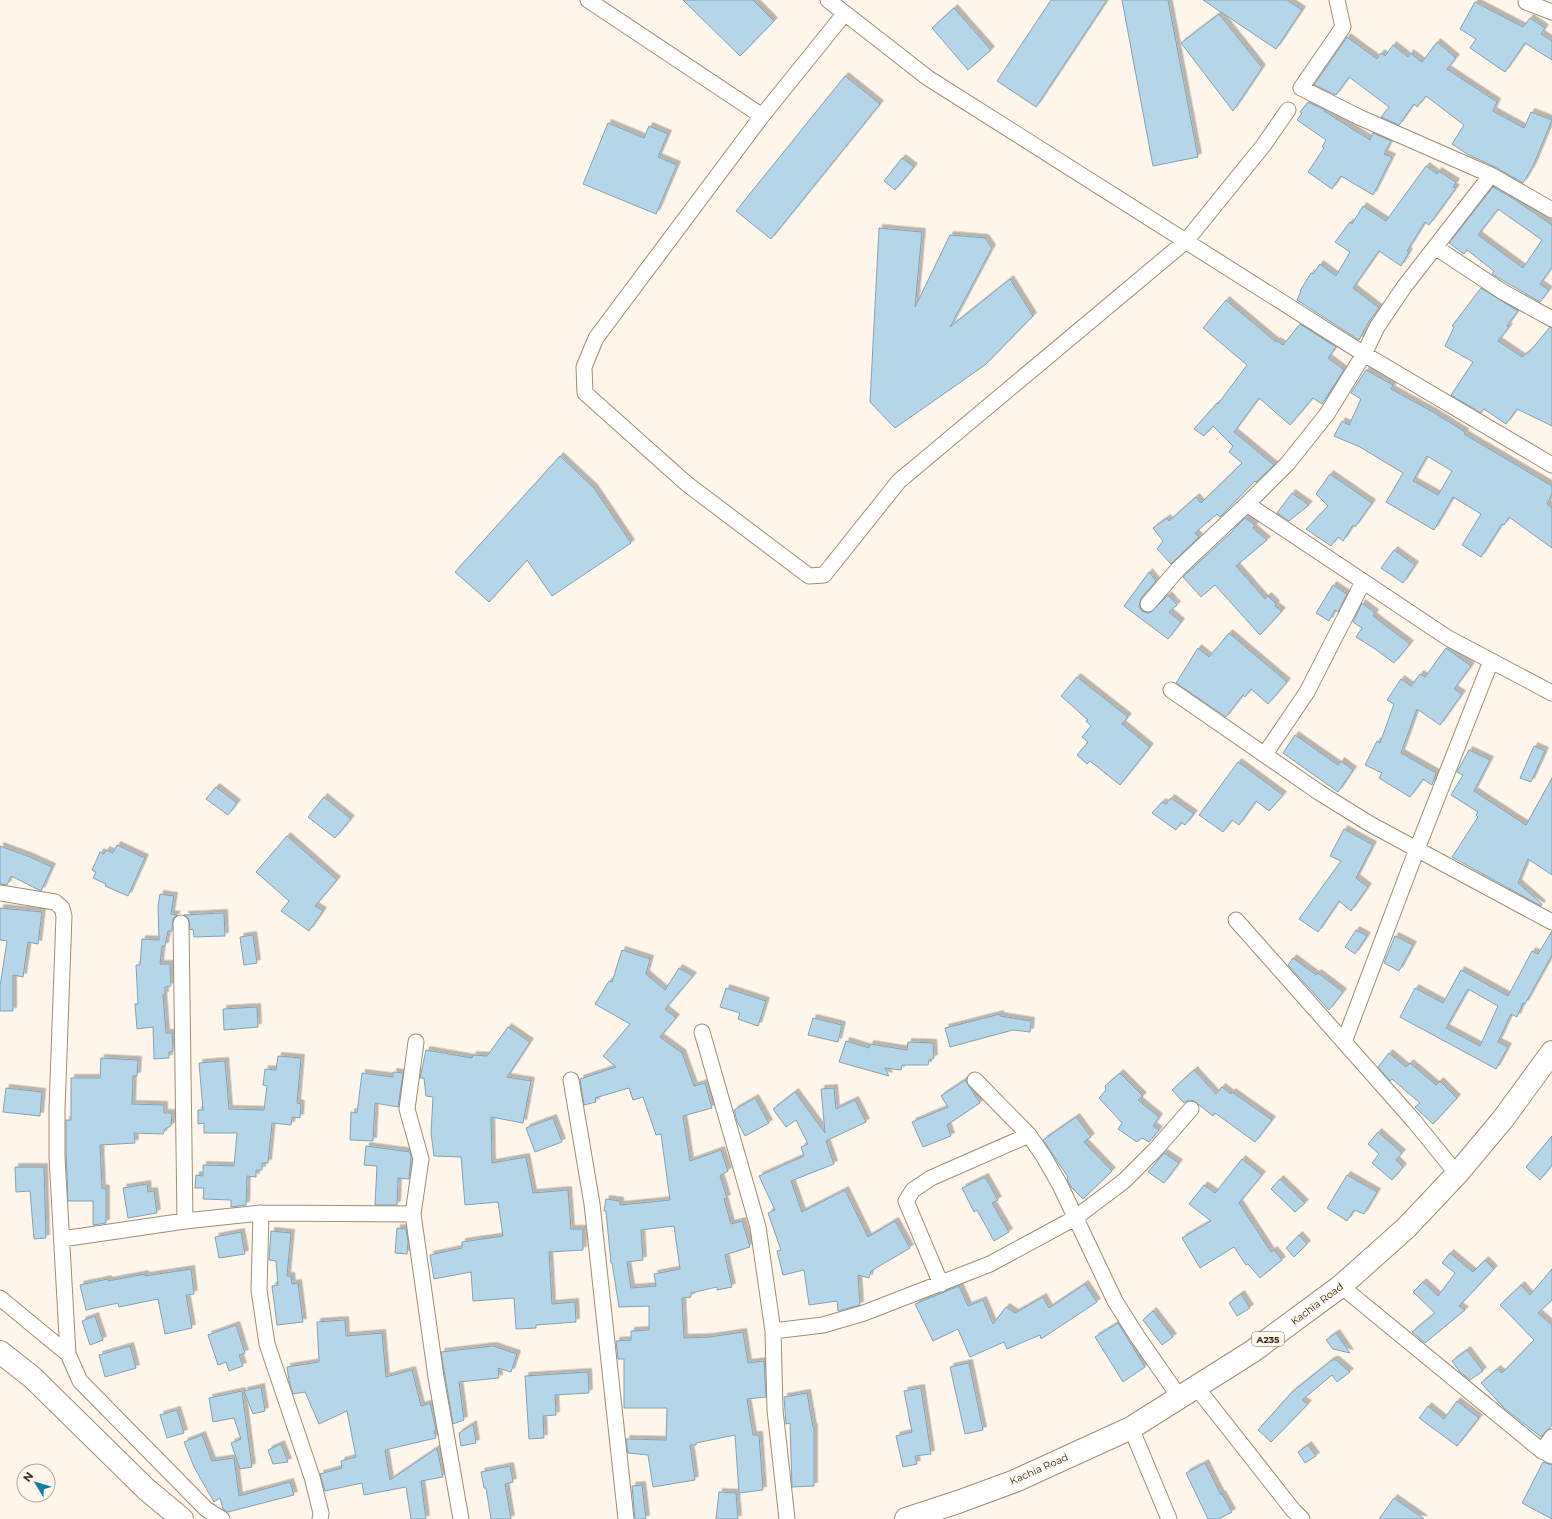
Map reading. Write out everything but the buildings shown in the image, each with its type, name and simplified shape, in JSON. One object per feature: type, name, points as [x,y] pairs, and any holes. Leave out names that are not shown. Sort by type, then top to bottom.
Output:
[{"type":"highway","name":"Kachia Road","points":[[906,1519],[1015,1481],[1132,1428],[1189,1393],[1252,1351],[1341,1286],[1406,1228],[1457,1174],[1503,1119],[1551,1056]]},
{"type":"highway","points":[[0,1352],[33,1378],[146,1489],[182,1519]]},
{"type":"street","points":[[588,0],[762,116]]},
{"type":"street","points":[[828,0],[928,78],[1364,354],[1552,465]]},
{"type":"street","points":[[1337,0],[1343,27],[1301,88],[1361,118],[1491,175],[1552,210]]},
{"type":"street","points":[[1526,2],[1552,12]]},
{"type":"street","points":[[845,13],[762,116],[596,338],[584,367],[585,393],[687,484],[809,576],[824,575],[899,480],[1186,241],[1263,146],[1288,110]]},
{"type":"street","points":[[1148,604],[1178,570],[1288,463],[1328,414],[1364,354],[1377,327],[1396,298],[1491,175]]},
{"type":"street","points":[[1435,247],[1503,292],[1552,319]]},
{"type":"street","points":[[1247,504],[1448,638],[1552,693]]},
{"type":"street","points":[[1264,754],[1307,692],[1363,582]]},
{"type":"street","points":[[1344,1042],[1417,849],[1491,661]]},
{"type":"street","points":[[1171,690],[1320,793],[1370,824],[1552,922]]},
{"type":"street","points":[[0,893],[55,902],[62,908],[64,916],[57,1108],[57,1157],[68,1354],[80,1381],[206,1509],[222,1519]]},
{"type":"street","points":[[1236,920],[1414,1121],[1457,1174]]},
{"type":"street","points":[[181,923],[185,1221]]},
{"type":"street","points":[[702,1032],[758,1227],[774,1331],[775,1410],[786,1519]]},
{"type":"street","points":[[416,1042],[408,1109],[421,1159],[413,1214],[436,1377],[461,1519]]},
{"type":"street","points":[[571,1080],[592,1204],[626,1519]]},
{"type":"street","points":[[974,1080],[1029,1135],[1044,1157],[1060,1185],[1115,1301],[1137,1336],[1302,1519]]},
{"type":"street","points":[[774,1331],[823,1325],[864,1313],[990,1264],[1075,1218],[1124,1182],[1156,1149],[1191,1109]]},
{"type":"street","points":[[941,1284],[906,1201],[914,1190],[931,1178],[1029,1135]]},
{"type":"street","points":[[62,1239],[185,1221],[262,1213],[413,1214]]},
{"type":"street","points":[[262,1213],[259,1290],[267,1344],[312,1477],[321,1513],[320,1519]]},
{"type":"street","points":[[1341,1286],[1547,1454],[1552,1437]]},
{"type":"street","points":[[0,1298],[68,1354]]},
{"type":"street","points":[[1132,1428],[1169,1519]]}]
